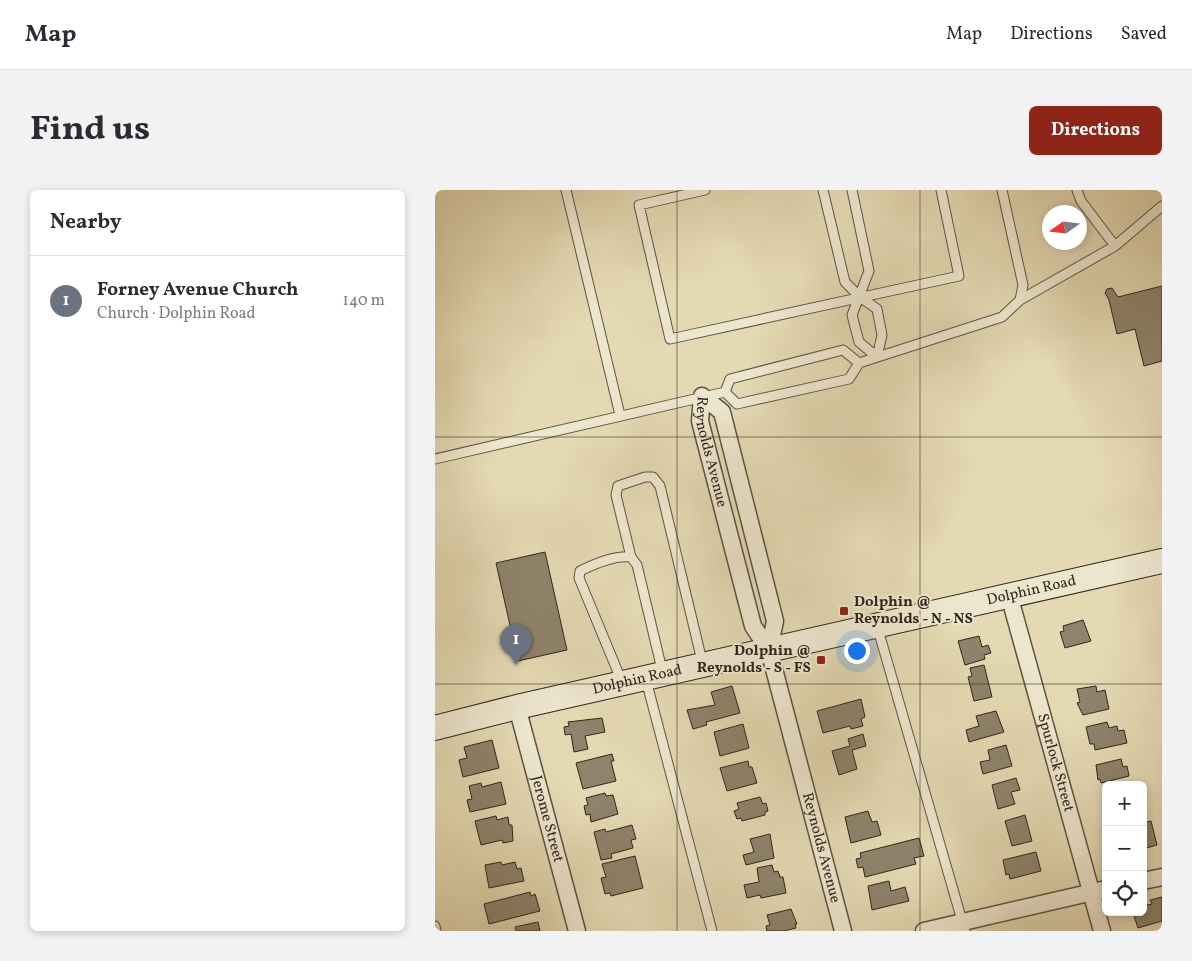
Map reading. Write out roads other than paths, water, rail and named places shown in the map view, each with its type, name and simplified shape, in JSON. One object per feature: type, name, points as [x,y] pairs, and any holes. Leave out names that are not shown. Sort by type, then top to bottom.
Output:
[{"type":"main road","name":"Dolphin Road","points":[[435,728],[517,707],[1162,561]]},
{"type":"street","name":"Reynolds Avenue","points":[[702,396],[722,412],[775,621],[769,650]]},
{"type":"street","name":"Reynolds Avenue","points":[[702,396],[700,421],[753,626],[769,650],[843,931]]},
{"type":"street","name":"Spurlock Street","points":[[1009,595],[1099,891],[1102,931]]},
{"type":"street","name":"Jerome Street","points":[[517,707],[577,931]]},
{"type":"street","points":[[1147,880],[1162,877]]},
{"type":"street","points":[[924,931],[964,927],[1099,891]]},
{"type":"lane","points":[[567,190],[620,415]]},
{"type":"lane","points":[[705,190],[639,205],[670,339],[959,276],[941,190]]},
{"type":"lane","points":[[823,190],[845,282],[860,297],[877,309],[882,336],[877,357]]},
{"type":"lane","points":[[852,190],[869,271],[852,315],[859,342],[877,357]]},
{"type":"lane","points":[[1002,190],[1023,285],[1020,300]]},
{"type":"lane","points":[[1077,190],[1081,201],[1115,246]]},
{"type":"lane","points":[[725,392],[737,404],[849,379],[859,363],[1002,317],[1020,300],[1115,246],[1162,206]]},
{"type":"lane","points":[[725,392],[730,379],[843,350],[859,363]]},
{"type":"lane","points":[[435,459],[725,392]]},
{"type":"lane","points":[[703,665],[660,486],[653,477],[618,486],[616,495],[631,557],[637,565],[655,676],[712,931]]},
{"type":"lane","points":[[622,684],[579,578],[581,571],[592,565],[625,556],[631,557]]},
{"type":"lane","points":[[876,626],[964,927]]},
{"type":"lane","points":[[435,926],[437,931]]},
{"type":"place","name":"Dolphin @ Reynolds - N - NS","points":[[844,611]]},
{"type":"place","name":"Dolphin @ Reynolds - S - FS","points":[[821,660]]},
{"type":"place","name":"Forney Avenue Church","points":[[516,665]]}]
